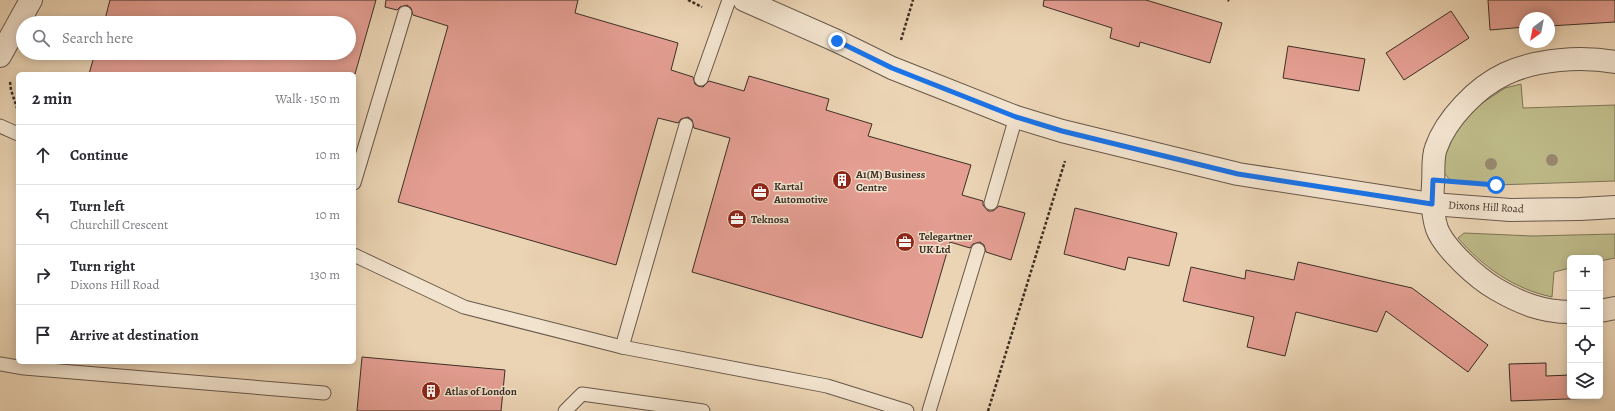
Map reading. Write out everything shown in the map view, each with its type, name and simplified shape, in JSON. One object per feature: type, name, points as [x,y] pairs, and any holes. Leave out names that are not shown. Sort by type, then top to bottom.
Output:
[{"type":"street","name":"Dixons Hill Road","points":[[744,0],[837,41],[892,68],[1016,117],[1062,131],[1238,174],[1432,204],[1510,210],[1580,209],[1615,206]]},
{"type":"street","points":[[21,16],[29,1]]},
{"type":"street","points":[[0,56],[16,26]]},
{"type":"street","points":[[1567,312],[1550,312],[1512,298],[1486,283],[1464,264],[1442,238],[1437,229],[1432,204],[1435,150],[1445,127],[1463,106],[1480,91],[1504,74],[1558,60],[1598,59],[1615,62]]},
{"type":"street","points":[[1603,310],[1615,308]]},
{"type":"lane","points":[[701,79],[729,0]]},
{"type":"lane","points":[[356,176],[405,13]]},
{"type":"lane","points":[[991,203],[1016,117]]},
{"type":"lane","points":[[622,347],[686,125]]},
{"type":"lane","points":[[0,126],[16,133]]},
{"type":"lane","points":[[929,411],[978,250]]},
{"type":"lane","points":[[356,256],[464,307],[622,347],[827,386],[907,411]]},
{"type":"lane","points":[[0,364],[24,368],[324,393]]},
{"type":"lane","points":[[565,411],[582,394],[703,411]]},
{"type":"path","points":[[908,44],[901,40],[913,0]]},
{"type":"path","points":[[988,411],[1066,156]]},
{"type":"shaded area","points":[[1521,84],[1523,108],[1615,105],[1615,181],[1496,185],[1451,181],[1444,173],[1445,155],[1454,130],[1473,109],[1505,88]]},
{"type":"shaded area","points":[[1464,233],[1532,236],[1615,234],[1615,258],[1603,260],[1603,255],[1567,255],[1567,269],[1554,272],[1552,297],[1525,288],[1500,275],[1478,258],[1458,238]]},
{"type":"building","points":[[110,0],[376,0],[356,72],[90,72],[93,60],[356,60],[356,16],[106,16]]},
{"type":"building","name":"A1(M) Business Centre","points":[[386,0],[578,0],[575,13],[678,43],[671,70],[693,77],[695,84],[698,86],[703,87],[709,81],[744,91],[749,76],[829,99],[826,110],[872,124],[868,136],[971,165],[962,195],[983,201],[983,205],[988,211],[993,211],[999,206],[1025,213],[1011,260],[986,252],[984,245],[980,242],[973,244],[970,248],[950,242],[922,338],[692,272],[730,138],[694,128],[692,120],[688,117],[681,119],[678,123],[658,118],[616,265],[398,202],[448,26],[413,15],[411,8],[407,5],[400,7],[397,10],[385,7]]},
{"type":"building","points":[[1044,0],[1146,0],[1222,23],[1210,63],[1140,42],[1139,47],[1110,38],[1112,28],[1043,6]]},
{"type":"building","points":[[1488,0],[1615,0],[1615,22],[1555,26],[1555,12],[1519,12],[1519,28],[1490,30]]},
{"type":"building","points":[[1451,11],[1469,38],[1404,80],[1386,53]]},
{"type":"building","points":[[1288,46],[1365,59],[1359,91],[1283,78]]},
{"type":"building","points":[[1075,208],[1177,233],[1169,266],[1128,257],[1125,270],[1064,254]]},
{"type":"building","points":[[1298,262],[1412,288],[1488,345],[1468,372],[1386,311],[1377,332],[1296,312],[1285,356],[1247,347],[1254,317],[1183,301],[1191,267],[1245,279],[1246,270],[1294,280]]},
{"type":"building","name":"Atlas of London","points":[[362,357],[505,370],[501,411],[357,411]]},
{"type":"building","points":[[1546,363],[1546,376],[1567,375],[1568,399],[1511,401],[1509,364]]},
{"type":"place","name":"A1(M) Business Centre","points":[[842,180]]},
{"type":"place","name":"Kartal Automotive","points":[[760,192]]},
{"type":"place","name":"Teknosa","points":[[737,219]]},
{"type":"place","name":"Telegartner UK Ltd","points":[[905,242]]},
{"type":"place","name":"Atlas of London","points":[[431,391]]},
{"type":"route","points":[[837,41],[892,68],[1016,117],[1062,131],[1238,174],[1432,204],[1433,180],[1496,185]]}]
